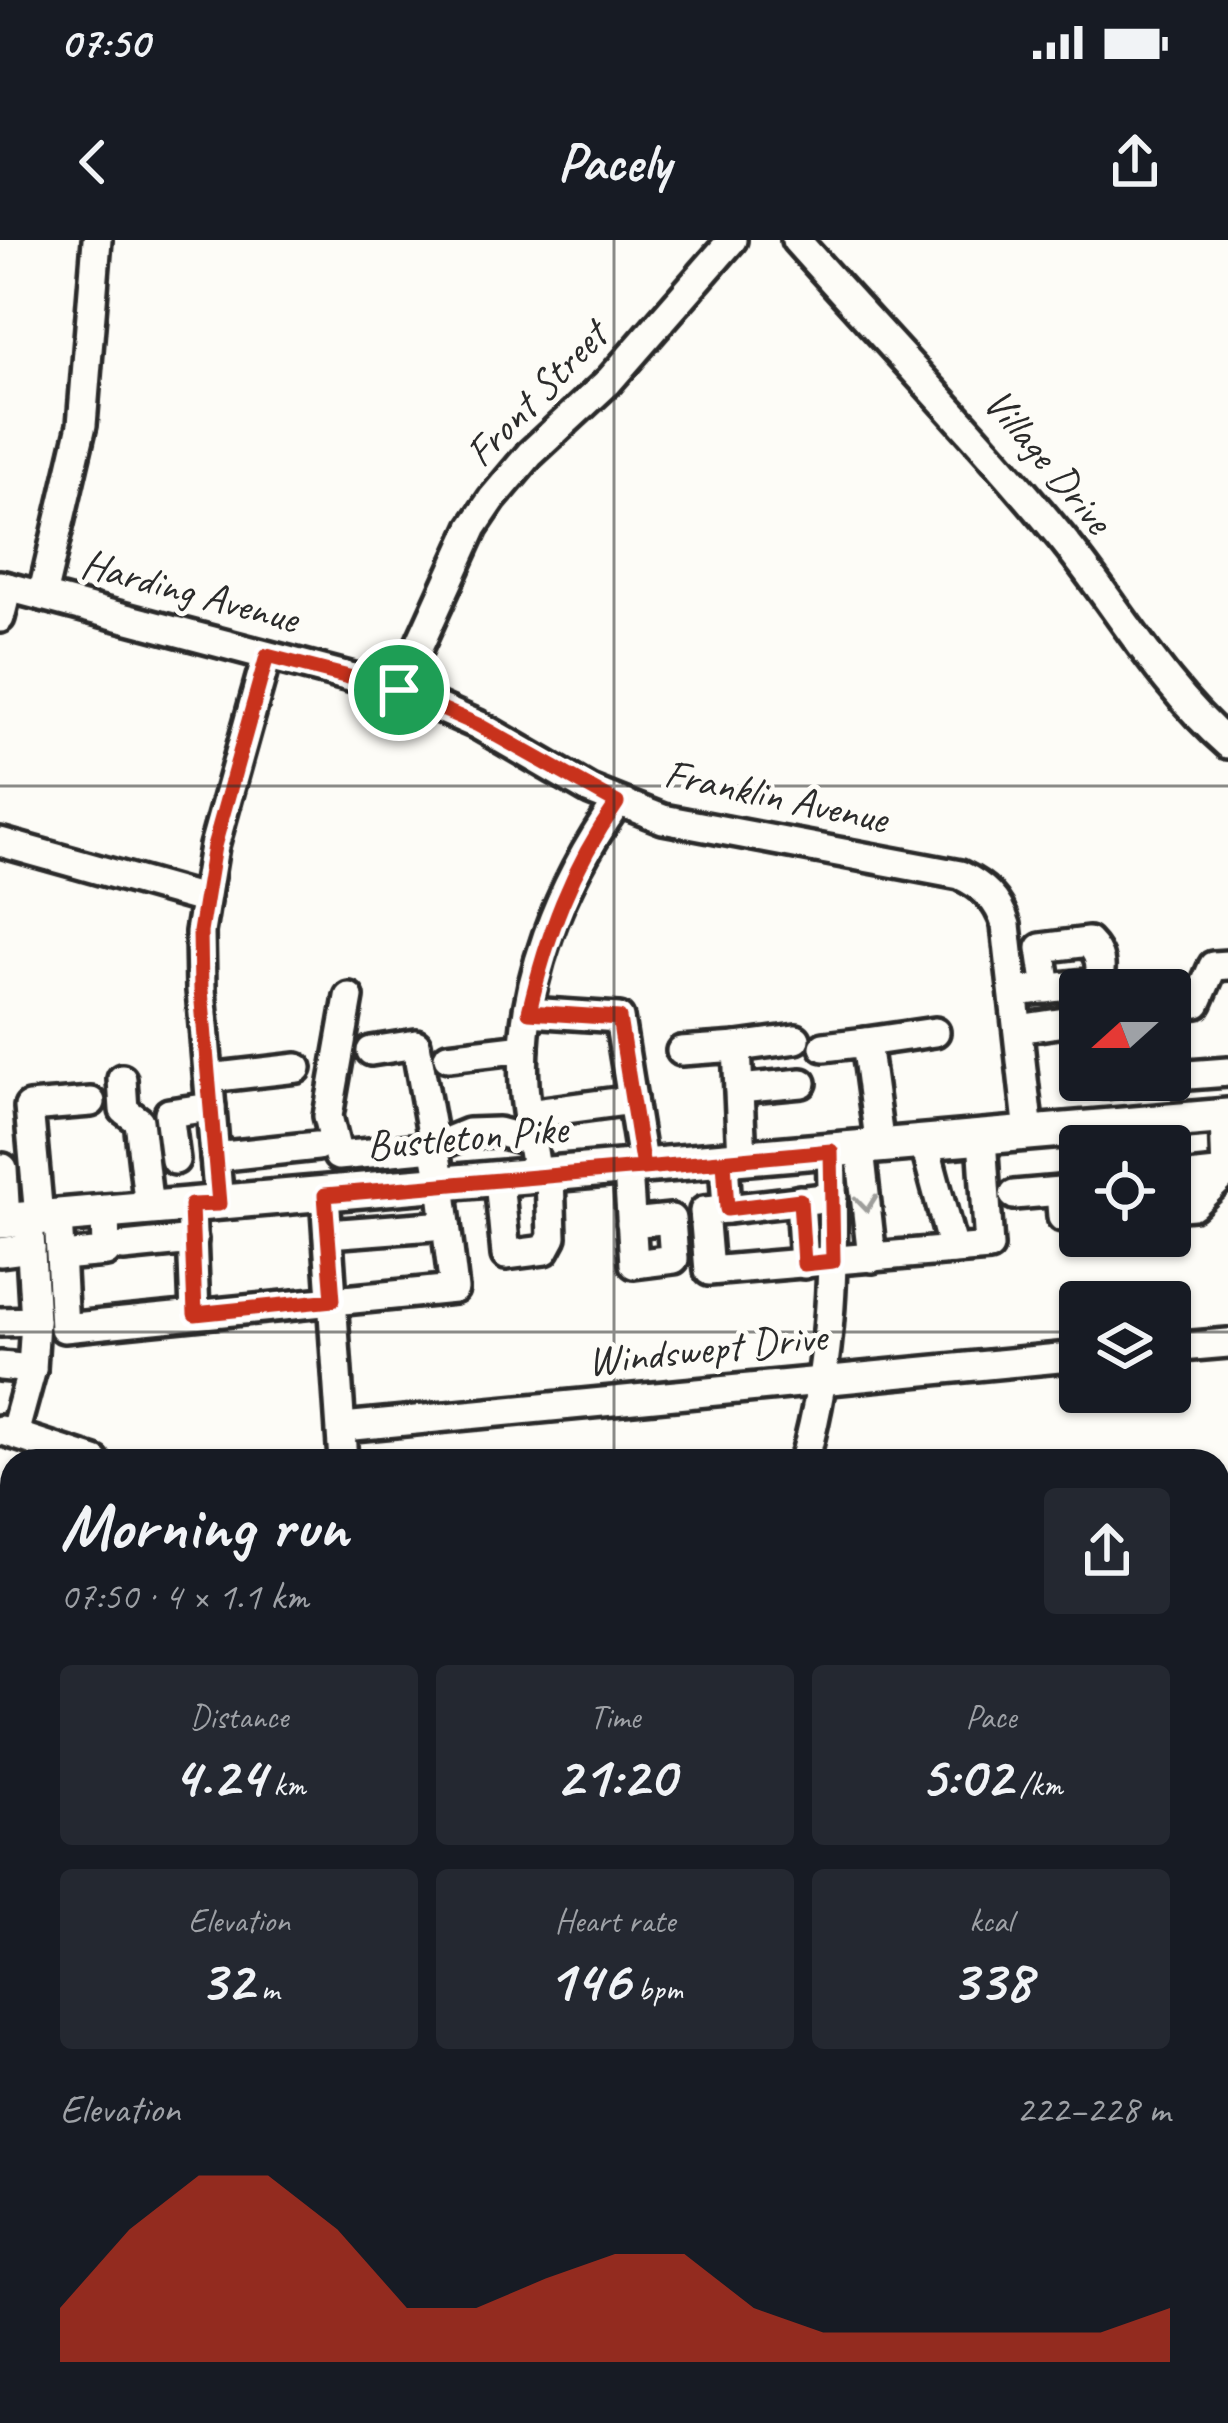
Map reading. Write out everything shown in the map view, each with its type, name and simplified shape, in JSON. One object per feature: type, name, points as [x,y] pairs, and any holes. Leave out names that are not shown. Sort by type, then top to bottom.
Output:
[{"type":"main road","name":"Bustleton Pike","points":[[23,1228],[105,1212],[1226,1116]]},
{"type":"street","points":[[42,596],[82,425],[97,240]]},
{"type":"street","name":"Front Street","points":[[399,690],[473,527],[492,499],[530,454],[633,356],[731,240]]},
{"type":"street","name":"Village Drive","points":[[796,240],[998,461],[1184,701],[1228,744]]},
{"type":"street","points":[[0,618],[4,586]]},
{"type":"street","name":"Harding Avenue","points":[[4,586],[399,690],[478,725],[617,803]]},
{"type":"street","points":[[195,1314],[193,1240],[215,1156],[200,961],[203,899],[267,656]]},
{"type":"street","name":"Franklin Avenue","points":[[499,1180],[506,1255],[544,1250],[552,1237],[530,1128],[524,1048],[529,1012],[546,941],[568,885],[617,803],[691,826],[960,874],[977,883],[1002,911],[1030,1133]]},
{"type":"street","points":[[0,842],[203,899]]},
{"type":"street","points":[[1009,953],[1088,942],[1098,952],[1101,974],[1096,983],[1014,992]]},
{"type":"street","points":[[1041,948],[1047,989]]},
{"type":"street","points":[[1191,1004],[1197,1003],[1213,966],[1228,964]]},
{"type":"street","points":[[349,997],[328,1116],[338,1156],[434,1147],[468,1133],[530,1128],[632,1100]]},
{"type":"street","points":[[529,1012],[619,1018],[632,1100],[636,1168],[631,1223]]},
{"type":"street","points":[[1018,1029],[1059,1021]]},
{"type":"street","points":[[824,1047],[934,1032]]},
{"type":"street","points":[[681,1051],[796,1039]]},
{"type":"street","points":[[866,1042],[857,1149],[872,1258]]},
{"type":"street","points":[[61,1256],[64,1328],[454,1289],[416,1044],[370,1052]]},
{"type":"street","points":[[727,1209],[739,1089],[737,1047]]},
{"type":"street","points":[[448,1057],[524,1048]]},
{"type":"street","points":[[209,1078],[297,1068]]},
{"type":"street","points":[[1191,1075],[1228,1072]]},
{"type":"street","points":[[122,1079],[124,1110],[139,1121],[149,1209]]},
{"type":"street","points":[[739,1089],[802,1083]]},
{"type":"street","points":[[59,1449],[7,1432],[32,1369],[35,1321],[23,1228],[29,1107],[91,1102]]},
{"type":"street","points":[[175,1160],[170,1113],[211,1107]]},
{"type":"street","points":[[1191,1204],[1226,1173],[1226,1116]]},
{"type":"street","points":[[833,1197],[704,1211],[710,1271],[989,1247],[982,1138]]},
{"type":"street","points":[[924,1142],[953,1250]]},
{"type":"street","points":[[215,1156],[317,1145]]},
{"type":"street","points":[[807,1449],[823,1380],[833,1197],[857,1149]]},
{"type":"street","points":[[269,1151],[273,1199]]},
{"type":"street","points":[[364,1153],[368,1191]]},
{"type":"street","points":[[3,1168],[23,1228],[61,1256],[193,1240]]},
{"type":"street","points":[[1191,1177],[1226,1173]]},
{"type":"street","points":[[325,1195],[343,1449]]},
{"type":"street","points":[[1014,1196],[1059,1208]]},
{"type":"street","points":[[800,1200],[804,1264]]},
{"type":"street","points":[[105,1212],[115,1250]]},
{"type":"street","points":[[328,1234],[446,1225]]},
{"type":"street","points":[[0,1322],[35,1321]]},
{"type":"street","points":[[1191,1346],[1228,1343]]},
{"type":"street","name":"Windswept Drive","points":[[343,1427],[1059,1358]]},
{"type":"street","points":[[0,1366],[32,1369]]},
{"type":"route","points":[[399,690],[267,656],[203,899],[201,990],[219,1204],[191,1205],[195,1314],[333,1300],[325,1195],[643,1168],[831,1151],[833,1261],[804,1264],[800,1200],[727,1209],[724,1161],[643,1168],[619,1018],[529,1012],[546,941],[568,885],[617,803],[478,725],[399,690]]}]
